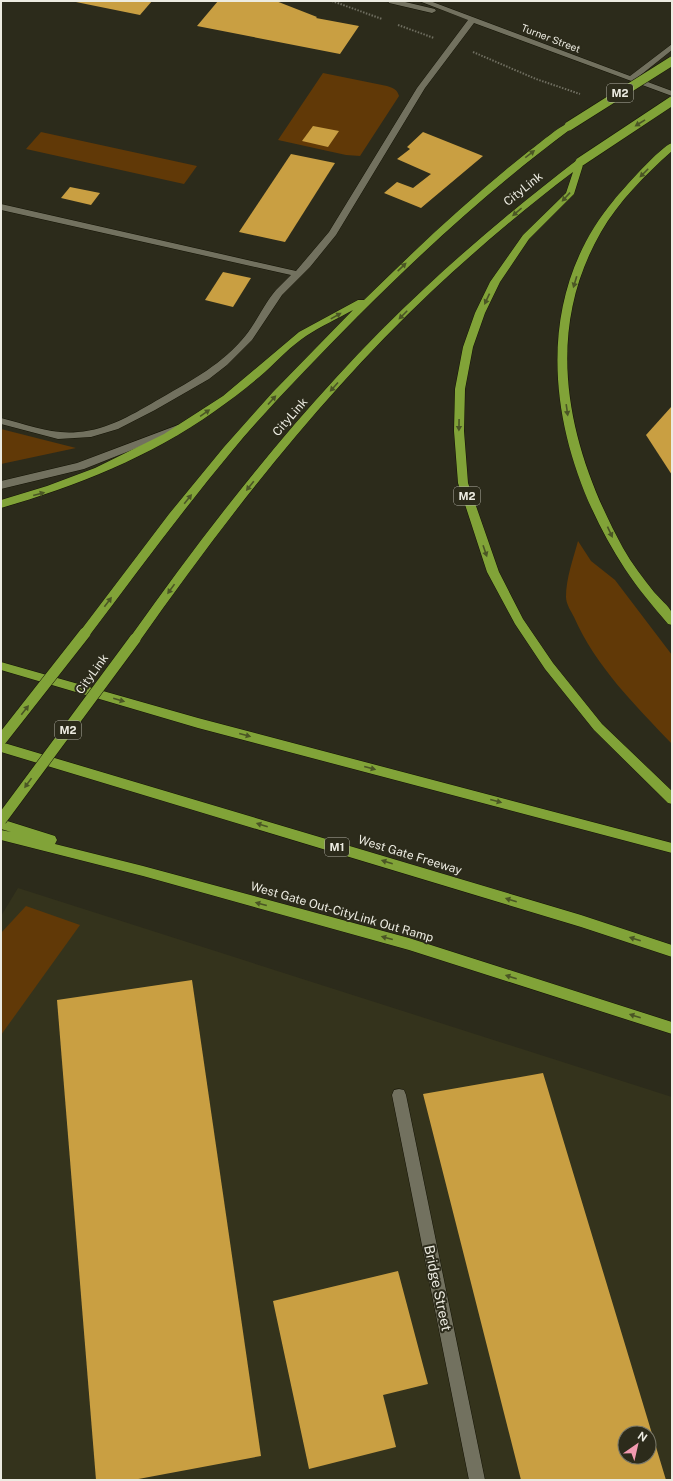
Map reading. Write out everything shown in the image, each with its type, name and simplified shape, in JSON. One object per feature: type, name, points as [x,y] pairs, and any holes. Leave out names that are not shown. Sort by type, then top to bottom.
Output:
[{"type":"highway","name":"CityLink","points":[[1,740],[228,449],[326,343],[455,218],[532,152],[575,122],[672,61]]},
{"type":"highway","name":"CityLink","points":[[1,820],[210,537],[264,468],[360,358],[461,258],[547,187],[580,162],[672,101]]},
{"type":"highway","points":[[672,146],[623,195],[604,220],[590,244],[580,265],[572,293],[565,326],[562,351],[564,394],[568,421],[576,450],[591,492],[617,547],[651,597],[672,621]]},
{"type":"highway","name":"M2","points":[[580,162],[570,194],[526,237],[495,282],[480,313],[468,347],[460,389],[459,431],[463,483],[493,572],[519,621],[549,666],[598,727],[672,799]]},
{"type":"highway","name":"M2","points":[[1,504],[48,491],[86,477],[127,458],[191,423],[246,383],[302,334],[374,295]]},
{"type":"highway","points":[[1,666],[198,723],[672,848]]},
{"type":"highway","name":"West Gate Freeway","points":[[1,747],[581,921],[672,951]]},
{"type":"highway","points":[[1,824],[143,871]]},
{"type":"highway","name":"West Gate Out-CityLink Out Ramp","points":[[1,835],[143,871],[408,944],[672,1028]]},
{"type":"street","points":[[1,422],[67,437],[92,434],[120,423],[178,393],[224,363],[249,338],[279,293],[333,234],[421,88],[472,20],[392,1]]},
{"type":"street","name":"Turner Street","points":[[423,1],[672,94]]},
{"type":"street","points":[[631,79],[672,46]]},
{"type":"street","points":[[1,207],[298,274]]},
{"type":"street","points":[[1,485],[80,466],[191,423]]},
{"type":"street","name":"Bridge Street","points":[[399,1095],[477,1480]]},
{"type":"path","points":[[332,1],[384,20]]},
{"type":"path","points":[[392,23],[486,56],[536,78],[584,96]]},
{"type":"shaded area","points":[[323,73],[387,86],[394,89],[399,96],[360,156],[346,155],[278,140]]},
{"type":"shaded area","points":[[41,132],[197,166],[184,184],[26,149]]},
{"type":"shaded area","points":[[1,429],[76,448],[1,464]]},
{"type":"shaded area","points":[[578,541],[591,561],[615,580],[672,655],[672,744],[617,685],[593,652],[569,607],[566,597],[567,583]]},
{"type":"shaded area","points":[[18,888],[672,1097],[672,1480],[1,1480],[1,916]]},
{"type":"shaded area","points":[[26,906],[80,925],[1,1035],[1,933]]},
{"type":"building","points":[[71,1],[152,1],[140,15]]},
{"type":"building","points":[[218,1],[276,1],[317,17],[316,18],[359,26],[340,54],[197,26]]},
{"type":"building","points":[[313,126],[339,131],[328,147],[302,141]]},
{"type":"building","points":[[423,132],[483,156],[421,208],[384,193],[397,182],[413,188],[431,174],[397,159],[410,149],[407,147]]},
{"type":"building","points":[[291,154],[335,163],[285,242],[239,232]]},
{"type":"building","points":[[70,187],[100,193],[91,205],[61,198]]},
{"type":"building","points":[[223,272],[251,278],[233,307],[205,300]]},
{"type":"building","points":[[672,406],[672,475],[646,435]]},
{"type":"building","points":[[192,980],[261,1456],[133,1480],[96,1480],[57,1000]]},
{"type":"building","points":[[543,1073],[649,1425],[617,1425],[617,1465],[657,1465],[657,1450],[666,1480],[521,1480],[423,1094]]},
{"type":"building","points":[[398,1271],[428,1384],[383,1395],[396,1447],[309,1469],[273,1301]]}]
